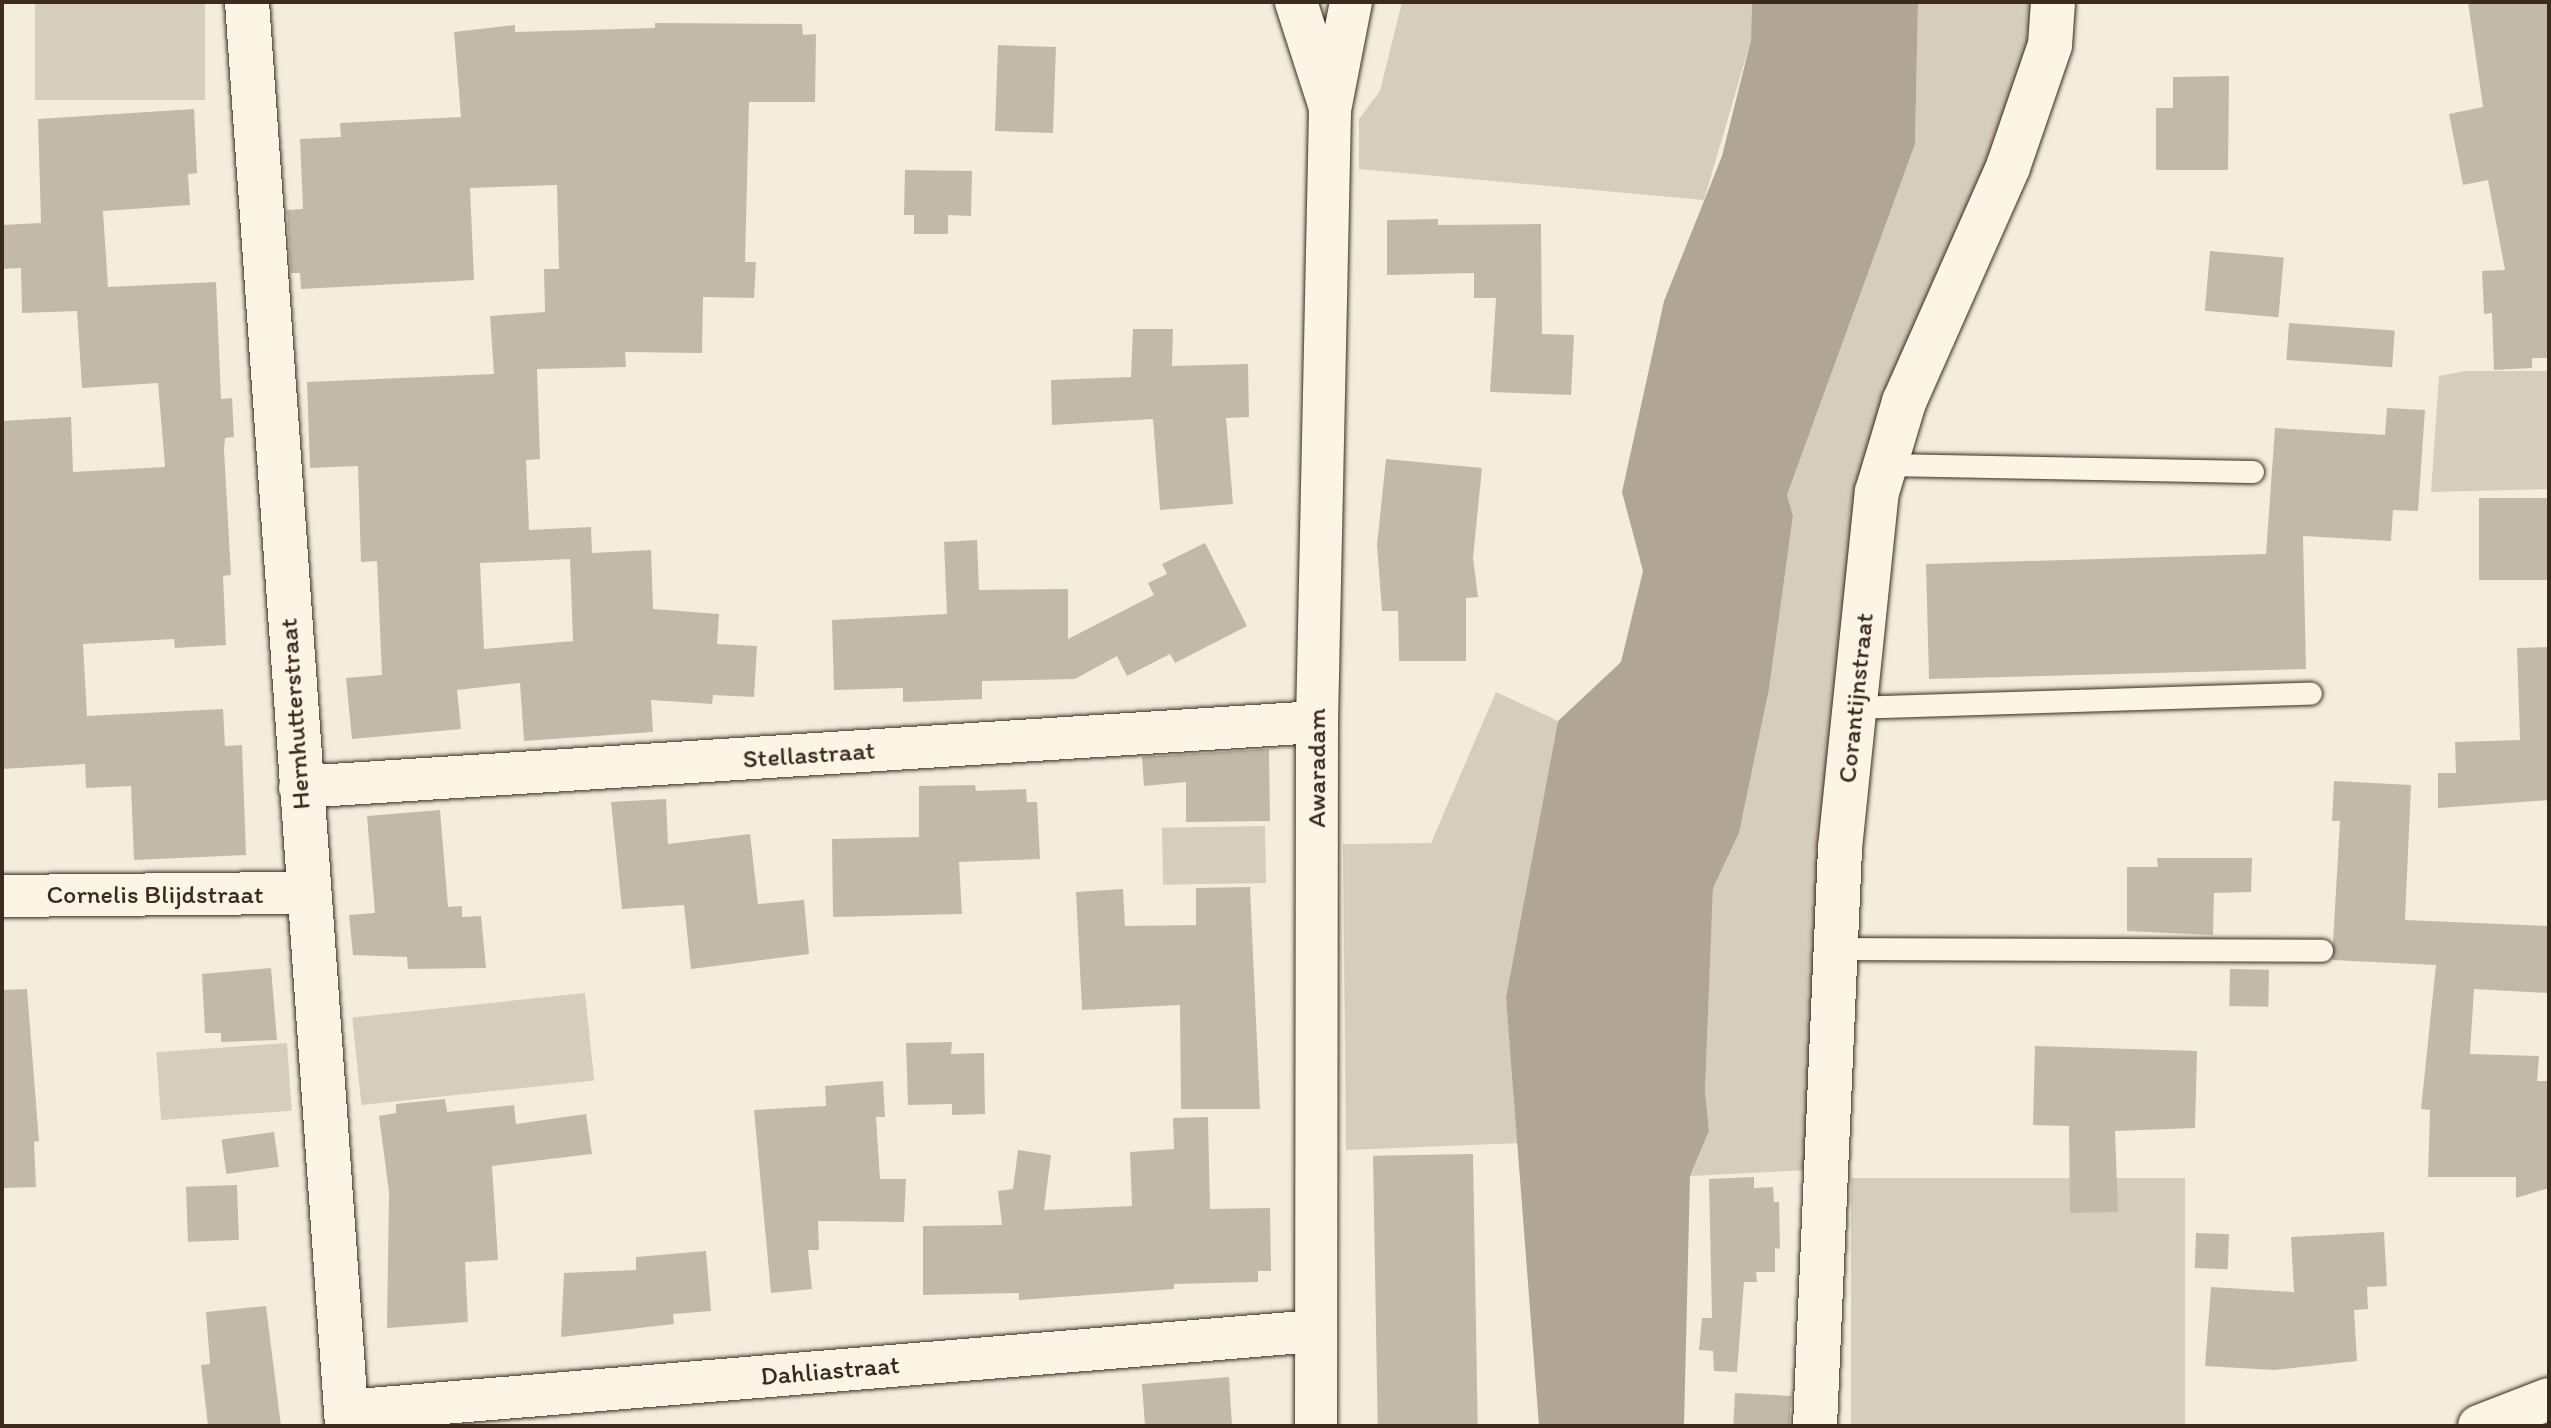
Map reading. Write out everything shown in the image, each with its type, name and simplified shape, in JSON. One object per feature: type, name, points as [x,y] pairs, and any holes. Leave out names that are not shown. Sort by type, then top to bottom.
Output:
[{"type":"street","name":"Hernhutterstraat","points":[[247,2],[346,1419]]},
{"type":"street","name":"Awaradam","points":[[1296,2],[1330,110]]},
{"type":"street","name":"Awaradam","points":[[1316,1426],[1317,722],[1330,110],[1351,2]]},
{"type":"street","name":"Corantijnstraat","points":[[1815,1426],[1835,949],[1877,492],[1904,402],[2008,167],[2050,45],[2053,2]]},
{"type":"street","name":"Stellastraat","points":[[300,787],[1317,722]]},
{"type":"street","name":"Cornelis Blijdstraat","points":[[2,896],[309,893]]},
{"type":"street","name":"Dahliastraat","points":[[346,1419],[1315,1331]]},
{"type":"street","points":[[2479,1426],[2549,1399]]},
{"type":"lane","points":[[1885,465],[2253,472]]},
{"type":"lane","points":[[1855,708],[2311,694]]},
{"type":"lane","points":[[1835,949],[2322,951]]},
{"type":"shaded area","points":[[35,2],[205,2],[205,100],[35,100]]},
{"type":"shaded area","points":[[1402,2],[1752,2],[1751,40],[1704,200],[1359,169],[1359,119],[1380,91]]},
{"type":"shaded area","points":[[1752,2],[1918,2],[1915,144],[1787,495],[1793,516],[1769,689],[1739,833],[1713,888],[1705,1091],[1709,1131],[1690,1176],[1684,1426],[1539,1426],[1506,997],[1558,721],[1621,662],[1643,571],[1622,492],[1664,301],[1722,156],[1751,40]]},
{"type":"shaded area","points":[[1918,2],[2038,2],[2015,104],[1901,360],[1810,1170],[1690,1176],[1709,1131],[1705,1091],[1713,887],[1739,833],[1769,689],[1793,516],[1787,495],[1915,144]]},
{"type":"shaded area","points":[[2466,371],[2549,371],[2549,489],[2431,492],[2439,376]]},
{"type":"shaded area","points":[[1496,692],[1558,721],[1506,997],[1521,1143],[1346,1150],[1343,844],[1431,843]]},
{"type":"shaded area","points":[[1265,826],[1266,883],[1163,885],[1162,828]]},
{"type":"shaded area","points":[[585,993],[594,1081],[361,1105],[352,1017]]},
{"type":"shaded area","points":[[287,1043],[292,1111],[161,1120],[156,1052]]},
{"type":"shaded area","points":[[1851,1178],[2185,1178],[2185,1426],[1851,1426]]},
{"type":"building","points":[[2468,2],[2549,2],[2549,358],[2532,358],[2532,368],[2494,370],[2492,313],[2484,314],[2482,271],[2505,270],[2488,180],[2463,185],[2449,114],[2483,107]]},
{"type":"building","points":[[655,23],[802,24],[803,35],[816,34],[815,102],[749,102],[745,262],[756,262],[754,298],[703,297],[702,353],[625,352],[626,367],[537,369],[540,459],[526,460],[529,530],[591,527],[592,553],[651,550],[653,609],[719,614],[717,644],[757,646],[754,697],[713,695],[712,704],[651,700],[653,732],[524,741],[520,683],[457,690],[461,729],[352,739],[346,678],[382,675],[377,561],[361,562],[358,466],[310,468],[307,382],[494,374],[490,316],[545,312],[544,269],[559,269],[557,185],[470,188],[474,280],[301,289],[300,273],[291,273],[287,210],[303,209],[300,139],[341,137],[340,123],[461,117],[454,32],[515,25],[515,32],[655,28]],"holes":[[[570,559],[573,641],[484,649],[480,563]]]},
{"type":"building","points":[[998,45],[1056,47],[1053,133],[995,131]]},
{"type":"building","points":[[2229,76],[2228,170],[2156,170],[2156,108],[2173,108],[2173,77]]},
{"type":"building","points":[[194,109],[197,173],[188,174],[190,205],[103,211],[108,287],[216,282],[221,399],[232,398],[234,437],[225,438],[224,449],[231,575],[223,576],[226,645],[175,648],[174,639],[83,644],[87,716],[223,709],[225,746],[242,745],[246,855],[134,860],[131,786],[86,788],[85,764],[2,769],[2,421],[71,417],[73,472],[165,467],[158,383],[82,388],[77,311],[22,313],[21,268],[2,269],[2,225],[41,223],[38,119]]},
{"type":"building","points":[[905,170],[972,171],[971,216],[948,215],[948,234],[914,234],[914,215],[904,215]]},
{"type":"building","points":[[1438,219],[1438,225],[1541,224],[1542,334],[1574,335],[1571,395],[1490,392],[1496,298],[1474,298],[1474,273],[1387,275],[1387,220]]},
{"type":"building","points":[[2210,251],[2284,257],[2278,317],[2205,311]]},
{"type":"building","points":[[2289,323],[2395,330],[2392,367],[2286,360]]},
{"type":"building","points":[[1133,329],[1173,329],[1172,366],[1248,364],[1249,417],[1226,418],[1233,504],[1160,510],[1153,419],[1052,425],[1051,380],[1131,377]]},
{"type":"building","points":[[2387,408],[2425,410],[2418,511],[2393,510],[2391,541],[2303,536],[2306,669],[1929,679],[1926,564],[2266,554],[2275,428],[2385,435]]},
{"type":"building","points":[[1386,459],[1482,468],[1473,558],[1478,597],[1466,598],[1466,661],[1399,661],[1398,611],[1382,611],[1377,545]]},
{"type":"building","points":[[2479,498],[2549,498],[2549,580],[2479,580]]},
{"type":"building","points":[[977,540],[979,590],[1068,589],[1068,639],[1154,595],[1148,583],[1167,574],[1162,564],[1205,543],[1247,626],[1175,663],[1170,654],[1127,676],[1117,656],[1075,679],[982,681],[982,699],[903,702],[903,688],[834,690],[832,620],[947,614],[944,542]]},
{"type":"building","points":[[2549,647],[2549,800],[2438,808],[2438,773],[2456,773],[2455,742],[2520,740],[2517,648]]},
{"type":"building","points":[[1269,749],[1270,821],[1186,822],[1186,782],[1144,786],[1142,757]]},
{"type":"building","points":[[2334,781],[2411,785],[2405,920],[2549,926],[2549,993],[2474,989],[2470,1054],[2539,1056],[2537,1081],[2549,1081],[2549,1188],[2516,1198],[2516,1177],[2428,1177],[2430,1110],[2421,1109],[2436,965],[2332,960],[2340,821],[2332,821]]},
{"type":"building","points":[[975,785],[976,791],[1026,789],[1027,802],[1037,802],[1040,859],[959,862],[962,914],[833,917],[832,839],[919,837],[919,786]]},
{"type":"building","points":[[666,799],[668,844],[750,834],[758,904],[804,900],[809,954],[691,969],[684,905],[622,909],[611,802]]},
{"type":"building","points":[[440,810],[448,907],[462,906],[462,917],[481,916],[486,968],[408,969],[407,957],[353,955],[349,915],[375,913],[367,816]]},
{"type":"building","points":[[2157,858],[2252,858],[2251,892],[2214,893],[2213,935],[2127,931],[2127,867],[2158,867]]},
{"type":"building","points":[[1250,887],[1260,1109],[1181,1109],[1180,1005],[1082,1010],[1076,892],[1123,889],[1125,926],[1196,925],[1196,888]]},
{"type":"building","points":[[271,968],[277,1040],[221,1042],[221,1033],[205,1033],[202,974]]},
{"type":"building","points":[[2230,969],[2269,970],[2268,1007],[2229,1006]]},
{"type":"building","points":[[27,989],[39,1141],[34,1142],[36,1187],[2,1188],[2,990]]},
{"type":"building","points":[[952,1042],[951,1054],[984,1053],[985,1114],[952,1115],[952,1104],[908,1105],[906,1043]]},
{"type":"building","points":[[2035,1046],[2197,1051],[2195,1128],[2115,1131],[2118,1212],[2070,1213],[2069,1126],[2033,1125]]},
{"type":"building","points":[[883,1081],[885,1117],[876,1117],[880,1179],[906,1179],[904,1222],[818,1221],[819,1250],[808,1250],[812,1289],[771,1293],[754,1110],[826,1106],[825,1086]]},
{"type":"building","points":[[445,1099],[447,1112],[514,1105],[516,1124],[586,1114],[592,1154],[492,1166],[498,1260],[465,1262],[468,1322],[387,1328],[389,1192],[379,1116],[396,1113],[396,1104]]},
{"type":"building","points":[[1208,1117],[1210,1209],[1270,1208],[1271,1271],[1258,1271],[1258,1282],[1174,1284],[1174,1289],[1019,1300],[1019,1293],[923,1295],[923,1226],[1002,1225],[998,1191],[1013,1189],[1018,1150],[1051,1155],[1044,1210],[1132,1206],[1130,1152],[1174,1149],[1173,1118]]},
{"type":"building","points":[[274,1132],[279,1167],[226,1174],[222,1139]]},
{"type":"building","points":[[1473,1154],[1478,1426],[1378,1426],[1373,1156]]},
{"type":"building","points":[[1754,1177],[1754,1188],[1773,1187],[1774,1202],[1779,1202],[1780,1249],[1775,1248],[1775,1272],[1756,1272],[1757,1282],[1744,1282],[1737,1372],[1714,1371],[1713,1351],[1699,1350],[1702,1318],[1712,1318],[1709,1179]]},
{"type":"building","points":[[237,1185],[239,1240],[188,1242],[186,1187]]},
{"type":"building","points":[[2384,1232],[2387,1286],[2367,1287],[2368,1309],[2354,1310],[2357,1361],[2274,1370],[2205,1366],[2211,1287],[2294,1292],[2291,1237]]},
{"type":"building","points":[[2196,1233],[2229,1234],[2228,1269],[2195,1268]]},
{"type":"building","points":[[706,1251],[711,1311],[673,1314],[674,1324],[561,1337],[564,1273],[636,1270],[636,1257]]},
{"type":"building","points":[[266,1306],[281,1426],[208,1426],[201,1365],[210,1364],[206,1312]]},
{"type":"building","points":[[1229,1377],[1232,1426],[1145,1426],[1142,1384]]},
{"type":"building","points":[[1735,1393],[1791,1396],[1789,1426],[1733,1426]]}]
